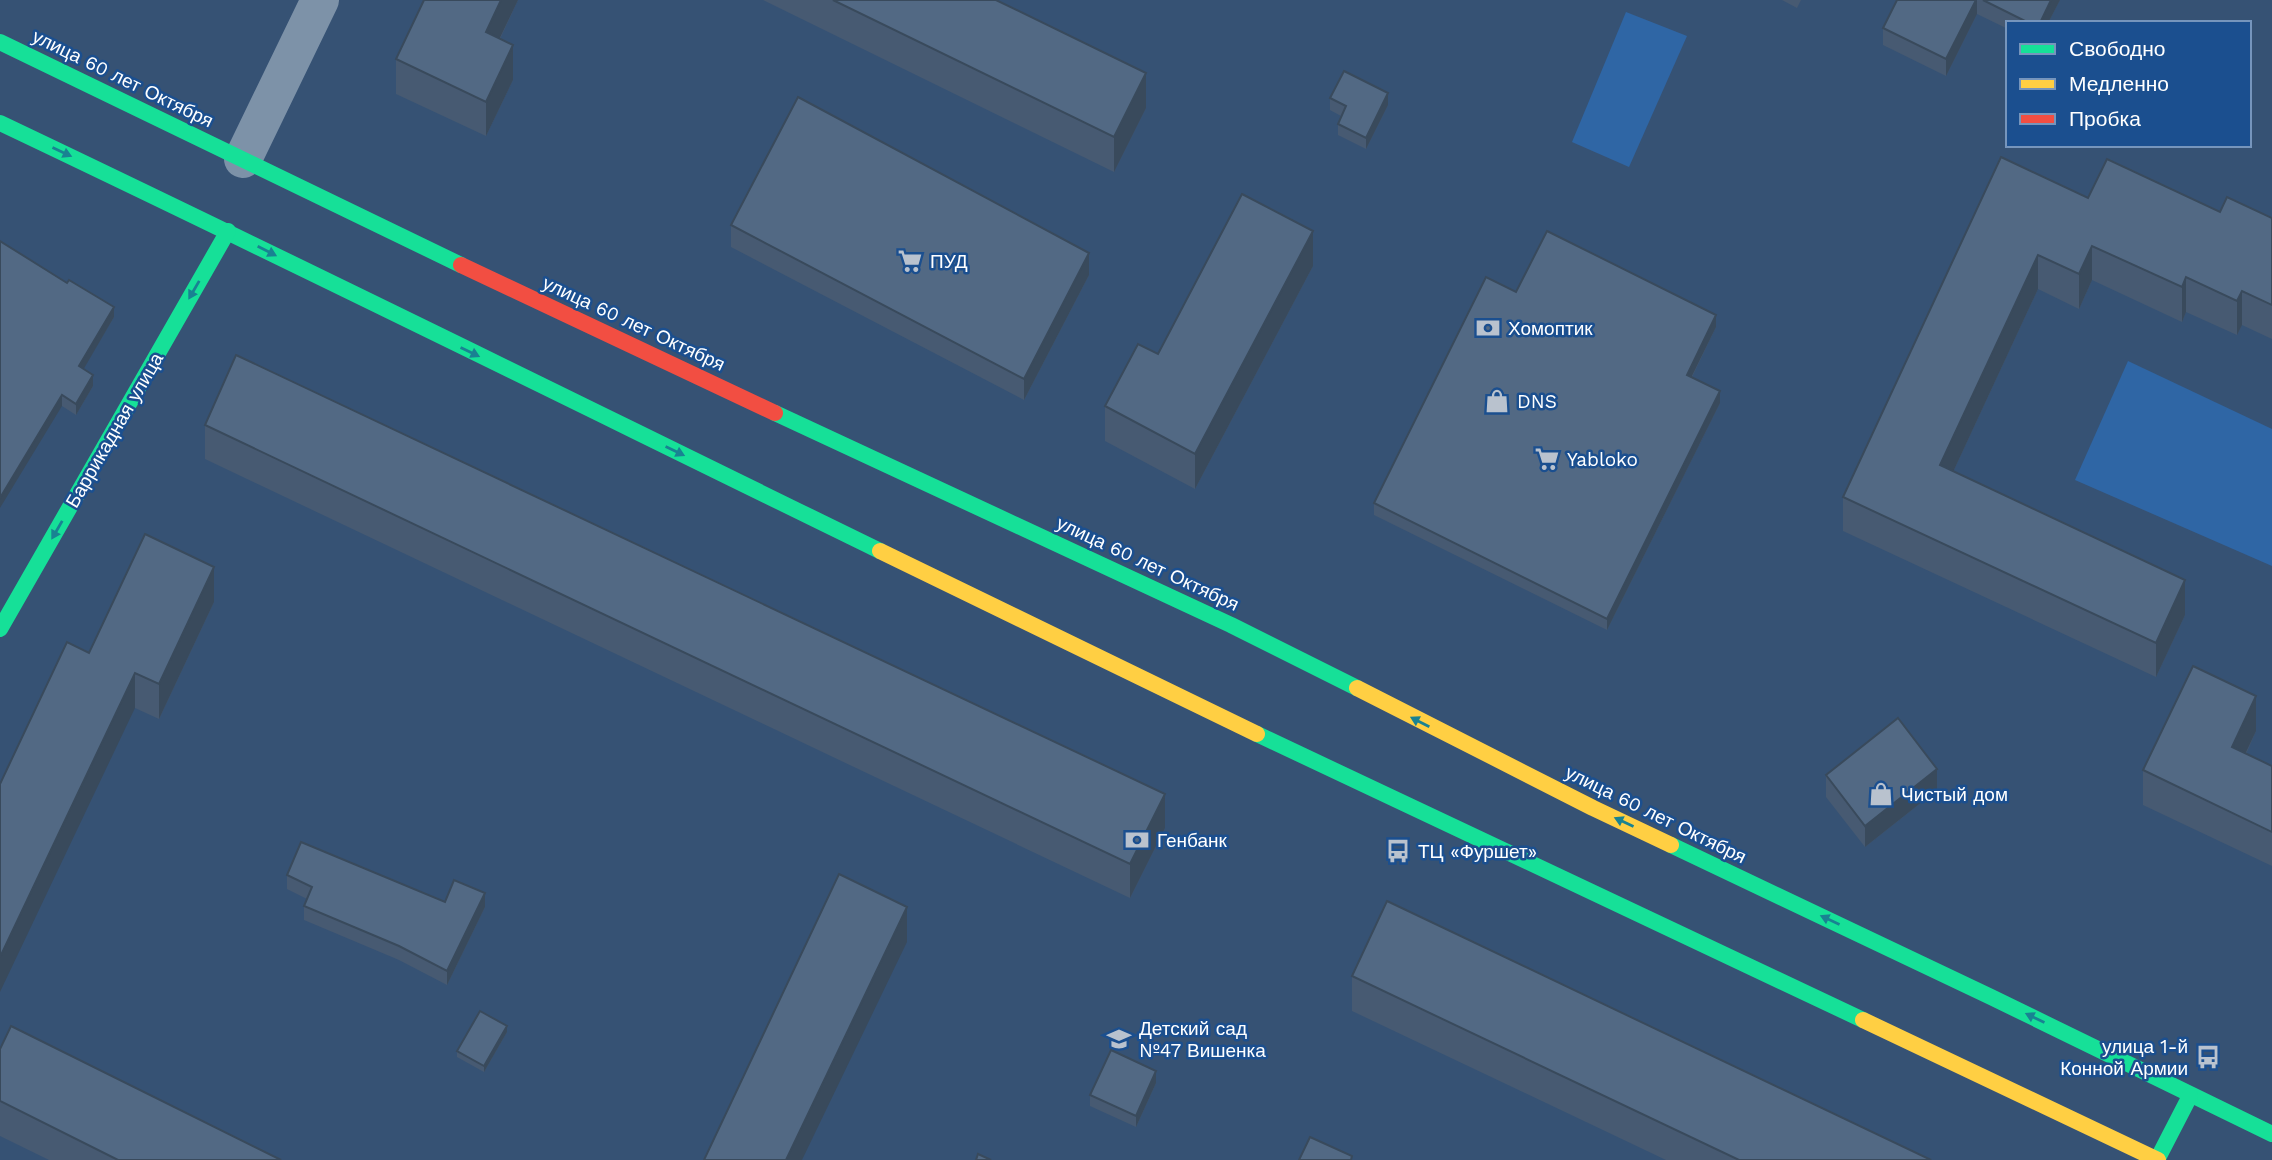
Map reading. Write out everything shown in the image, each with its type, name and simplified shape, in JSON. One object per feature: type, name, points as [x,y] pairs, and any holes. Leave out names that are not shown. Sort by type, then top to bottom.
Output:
[{"type":"main road","name":"улица 60 лет Октября","points":[[0,42],[598,331],[1231,625],[1568,795],[2272,1135]]},
{"type":"main road","points":[[0,123],[228,231],[1206,709],[2157,1160],[2190,1096]]},
{"type":"main road","name":"Баррикадная улица","points":[[0,629],[228,231]]},
{"type":"street","points":[[243,159],[320,0]]},
{"type":"shaded area","points":[[1626,12],[1687,36],[1629,167],[1572,142]]},
{"type":"shaded area","points":[[2128,361],[2272,429],[2272,566],[2075,480]]},
{"type":"building","points":[[424,0],[501,0],[486,32],[513,45],[486,102],[396,59]]},
{"type":"building","points":[[833,0],[996,0],[1146,73],[1114,137]]},
{"type":"building","points":[[1897,0],[1976,0],[1946,59],[1883,28]]},
{"type":"building","points":[[1983,0],[2051,0],[2041,21],[2025,21]]},
{"type":"building","points":[[1344,71],[1388,93],[1366,138],[1338,124],[1346,106],[1330,98]]},
{"type":"building","name":"ПУД","points":[[798,97],[1089,253],[1024,379],[731,225]]},
{"type":"building","points":[[2001,157],[2088,198],[2107,159],[2220,212],[2227,197],[2272,218],[2272,305],[2242,291],[2237,301],[2186,277],[2182,287],[2092,246],[2079,274],[2038,255],[1940,465],[2185,580],[2156,643],[1843,497]]},
{"type":"building","points":[[1242,194],[1313,231],[1195,454],[1105,406],[1138,344],[1158,354]]},
{"type":"building","name":"Yabloko","points":[[1547,231],[1716,315],[1687,375],[1720,391],[1607,619],[1374,503],[1486,277],[1516,292]]},
{"type":"building","points":[[0,241],[67,283],[69,280],[114,307],[79,366],[93,375],[76,404],[62,395],[0,498]]},
{"type":"building","points":[[236,355],[1165,794],[1130,864],[205,425]]},
{"type":"building","points":[[145,534],[214,567],[159,684],[135,673],[0,957],[0,784],[67,642],[89,653]]},
{"type":"building","points":[[2193,666],[2256,696],[2232,747],[2272,766],[2272,832],[2143,770]]},
{"type":"building","name":"Чистый дом","points":[[1898,718],[1937,769],[1865,826],[1826,775]]},
{"type":"building","points":[[301,842],[445,902],[454,880],[485,893],[447,971],[399,946],[304,906],[312,887],[287,875]]},
{"type":"building","points":[[839,874],[907,907],[786,1160],[704,1160]]},
{"type":"building","points":[[1387,901],[1931,1160],[1739,1160],[1352,976]]},
{"type":"building","points":[[480,1011],[507,1026],[484,1066],[457,1051]]},
{"type":"building","points":[[11,1026],[281,1160],[118,1160],[0,1101],[0,1049]]},
{"type":"building","points":[[1111,1050],[1156,1071],[1136,1116],[1090,1095]]},
{"type":"building","points":[[1310,1137],[1352,1156],[1351,1160],[1299,1160]]},
{"type":"building","points":[[978,1154],[991,1160],[976,1160]]},
{"type":"traffic: fast","points":[[0,42],[461,265]]},
{"type":"traffic: fast","points":[[0,123],[880,551]]},
{"type":"traffic: fast","points":[[0,629],[228,231]]},
{"type":"traffic: fast","points":[[775,413],[1231,625],[1357,688]]},
{"type":"traffic: fast","points":[[1257,734],[1863,1020]]},
{"type":"traffic: fast","points":[[1671,845],[2272,1134]]},
{"type":"traffic: fast","points":[[2157,1160],[2190,1096]]},
{"type":"traffic: slow","points":[[880,551],[1257,734]]},
{"type":"traffic: slow","points":[[1357,688],[1671,845]]},
{"type":"traffic: slow","points":[[1863,1020],[2158,1160]]},
{"type":"traffic: jam","points":[[461,265],[775,413]]},
{"type":"place","name":"ПУД","points":[[910,261]]},
{"type":"place","name":"Хомоптик","points":[[1488,328]]},
{"type":"place","name":"DNS","points":[[1497,401]]},
{"type":"place","name":"Yabloko","points":[[1547,459]]},
{"type":"place","name":"Чистый дом","points":[[1881,794]]},
{"type":"place","name":"Генбанк","points":[[1137,840]]},
{"type":"place","name":"ТЦ «Фуршет»","points":[[1398,851]]},
{"type":"place","name":"Детский сад №47 Вишенка","points":[[1119,1039]]},
{"type":"place","name":"улица 1-й Конной Армии","points":[[2208,1057]]}]
